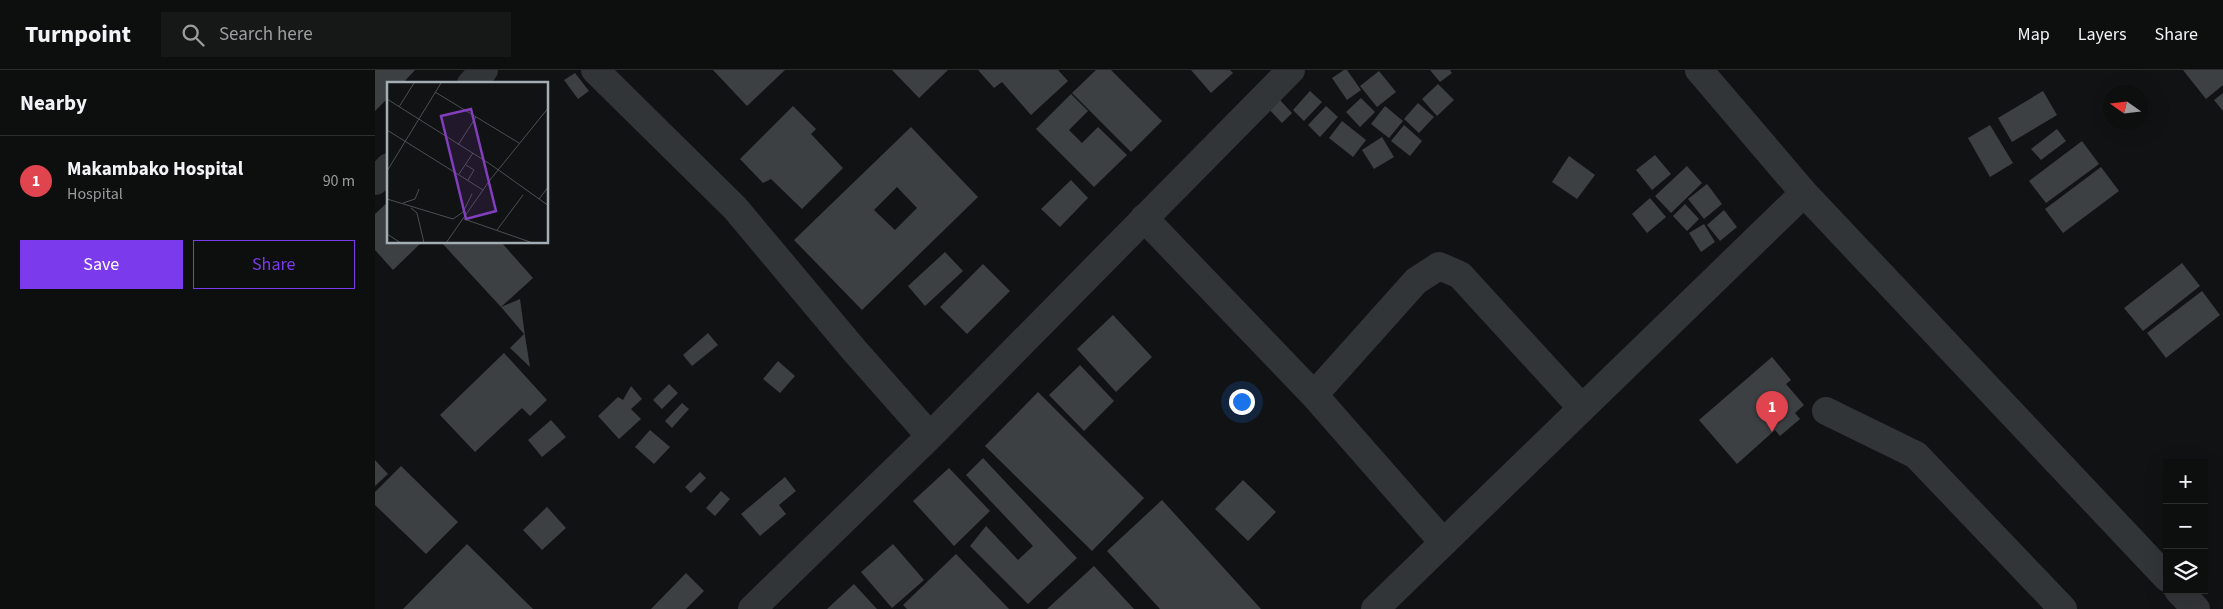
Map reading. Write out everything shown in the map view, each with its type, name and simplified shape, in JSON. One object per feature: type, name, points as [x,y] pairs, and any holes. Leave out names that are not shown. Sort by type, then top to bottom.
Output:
[{"type":"street","points":[[473,82],[484,70]]},
{"type":"street","points":[[595,70],[735,208],[853,350],[930,436]]},
{"type":"street","points":[[751,609],[930,436],[1291,70]]},
{"type":"street","points":[[1699,70],[1804,193],[2163,574]]},
{"type":"street","points":[[375,181],[387,169]]},
{"type":"street","points":[[1375,609],[1804,193]]},
{"type":"street","points":[[1144,218],[1314,395],[1443,542]]},
{"type":"street","points":[[1314,395],[1416,281],[1439,266],[1460,275],[1582,408]]},
{"type":"street","points":[[1825,411],[1916,455],[2063,609]]},
{"type":"street","points":[[2182,594],[2196,609]]},
{"type":"building","points":[[375,70],[415,70],[404,82],[387,82],[387,99],[375,111]]},
{"type":"building","points":[[713,70],[785,70],[747,106]]},
{"type":"building","points":[[892,70],[948,70],[919,98]]},
{"type":"building","points":[[978,70],[1058,70],[1068,81],[1031,115],[1002,82],[994,88]]},
{"type":"building","points":[[1096,70],[1111,70],[1162,121],[1131,152],[1072,93]]},
{"type":"building","points":[[1191,70],[1230,70],[1233,73],[1211,93]]},
{"type":"building","points":[[1347,70],[1361,90],[1347,100],[1332,78]]},
{"type":"building","points":[[1430,70],[1450,70],[1452,73],[1440,82]]},
{"type":"building","points":[[2183,70],[2223,70],[2223,85],[2206,99]]},
{"type":"building","points":[[1379,71],[1396,92],[1377,107],[1360,86]]},
{"type":"building","points":[[575,73],[589,91],[578,99],[564,80]]},
{"type":"building","points":[[1438,84],[1454,100],[1437,116],[1422,99]]},
{"type":"building","points":[[1310,91],[1322,102],[1304,121],[1293,110]]},
{"type":"building","points":[[2043,91],[2057,115],[2012,142],[1998,118]]},
{"type":"building","points":[[2223,93],[2223,111],[2214,100]]},
{"type":"building","points":[[1071,94],[1088,111],[1069,130],[1082,143],[1098,127],[1127,155],[1094,187],[1036,129]]},
{"type":"building","points":[[1278,98],[1292,113],[1282,123],[1268,108]]},
{"type":"building","points":[[1361,98],[1375,112],[1360,127],[1346,112]]},
{"type":"building","points":[[1418,103],[1434,117],[1419,133],[1404,119]]},
{"type":"building","points":[[793,106],[816,129],[811,134],[843,168],[802,209],[771,179],[763,183],[740,159]]},
{"type":"building","points":[[1326,106],[1338,117],[1320,137],[1308,125]]},
{"type":"building","points":[[1385,106],[1403,121],[1389,138],[1371,124]]},
{"type":"building","points":[[1342,121],[1366,140],[1353,157],[1329,138]]},
{"type":"building","points":[[1404,125],[1422,141],[1410,156],[1391,141]]},
{"type":"building","points":[[1990,125],[2013,163],[1990,177],[1968,138]]},
{"type":"building","points":[[911,127],[978,197],[862,310],[794,240]],"holes":[[[897,187],[917,208],[895,230],[874,210]]]},
{"type":"building","points":[[2057,129],[2066,141],[2041,160],[2031,149]]},
{"type":"building","points":[[1382,137],[1394,157],[1374,169],[1362,150]]},
{"type":"building","points":[[2082,141],[2099,164],[2046,203],[2029,181]]},
{"type":"building","points":[[1655,155],[1671,174],[1652,190],[1636,170]]},
{"type":"building","points":[[1569,156],[1595,175],[1577,199],[1552,182]]},
{"type":"building","points":[[1687,166],[1702,183],[1671,213],[1655,196]]},
{"type":"building","points":[[2101,167],[2119,191],[2063,233],[2045,209]]},
{"type":"building","points":[[1071,180],[1088,198],[1060,227],[1041,209]]},
{"type":"building","points":[[1707,184],[1722,204],[1704,219],[1688,199]]},
{"type":"building","points":[[1650,198],[1666,217],[1647,233],[1632,214]]},
{"type":"building","points":[[387,203],[387,244],[420,244],[393,270],[375,250],[375,214]]},
{"type":"building","points":[[1685,204],[1699,219],[1687,231],[1673,216]]},
{"type":"building","points":[[1724,210],[1737,227],[1720,241],[1707,225]]},
{"type":"building","points":[[1704,224],[1715,242],[1701,252],[1689,233]]},
{"type":"building","points":[[443,244],[503,244],[533,278],[501,307]]},
{"type":"building","points":[[945,252],[963,271],[925,306],[908,286]]},
{"type":"building","points":[[2182,263],[2200,286],[2143,331],[2124,308]]},
{"type":"building","points":[[983,264],[1010,291],[967,334],[940,307]]},
{"type":"building","points":[[2202,291],[2220,315],[2166,358],[2147,333]]},
{"type":"building","points":[[520,299],[530,367],[510,348],[524,334],[501,307]]},
{"type":"building","points":[[1113,315],[1152,357],[1116,392],[1077,349]]},
{"type":"building","points":[[708,333],[718,345],[692,366],[683,355]]},
{"type":"building","points":[[504,353],[547,400],[530,416],[522,408],[475,452],[440,415]]},
{"type":"building","points":[[1772,357],[1791,380],[1786,384],[1804,405],[1795,413],[1800,419],[1780,436],[1775,430],[1737,464],[1699,420]]},
{"type":"building","points":[[778,361],[795,376],[780,393],[763,379]]},
{"type":"building","points":[[1080,365],[1114,401],[1084,431],[1049,395]]},
{"type":"building","points":[[669,384],[678,393],[662,409],[653,400]]},
{"type":"building","points":[[631,386],[642,399],[631,409],[641,419],[619,439],[598,416],[618,397],[623,400]]},
{"type":"building","points":[[1038,392],[1144,498],[1092,551],[985,446]]},
{"type":"building","points":[[682,403],[689,409],[672,428],[665,421]]},
{"type":"building","points":[[551,420],[566,437],[542,457],[528,440]]},
{"type":"building","points":[[650,430],[670,447],[654,464],[635,447]]},
{"type":"building","points":[[983,458],[1077,558],[1028,604],[970,546],[986,526],[1018,560],[1033,546],[966,475]]},
{"type":"building","points":[[375,460],[388,474],[375,486]]},
{"type":"building","points":[[401,466],[458,522],[426,554],[375,505],[375,492]]},
{"type":"building","points":[[949,468],[990,511],[954,546],[913,501]]},
{"type":"building","points":[[700,472],[706,478],[691,493],[685,487]]},
{"type":"building","points":[[785,477],[796,491],[779,505],[786,514],[760,536],[741,514]]},
{"type":"building","points":[[1243,480],[1276,512],[1248,541],[1215,509]]},
{"type":"building","points":[[721,491],[730,499],[715,516],[706,508]]},
{"type":"building","points":[[1162,500],[1261,609],[1160,609],[1107,551]]},
{"type":"building","points":[[547,507],[566,528],[542,550],[523,530]]},
{"type":"building","points":[[467,544],[533,609],[403,609]]},
{"type":"building","points":[[893,544],[924,580],[892,608],[861,572]]},
{"type":"building","points":[[956,554],[1009,609],[907,609],[903,605]]},
{"type":"building","points":[[1094,566],[1134,609],[1047,609]]},
{"type":"building","points":[[686,573],[704,591],[686,609],[651,609]]},
{"type":"building","points":[[854,584],[877,609],[827,609]]},
{"type":"place","name":"Makambako Hospital","points":[[1772,432]]}]
